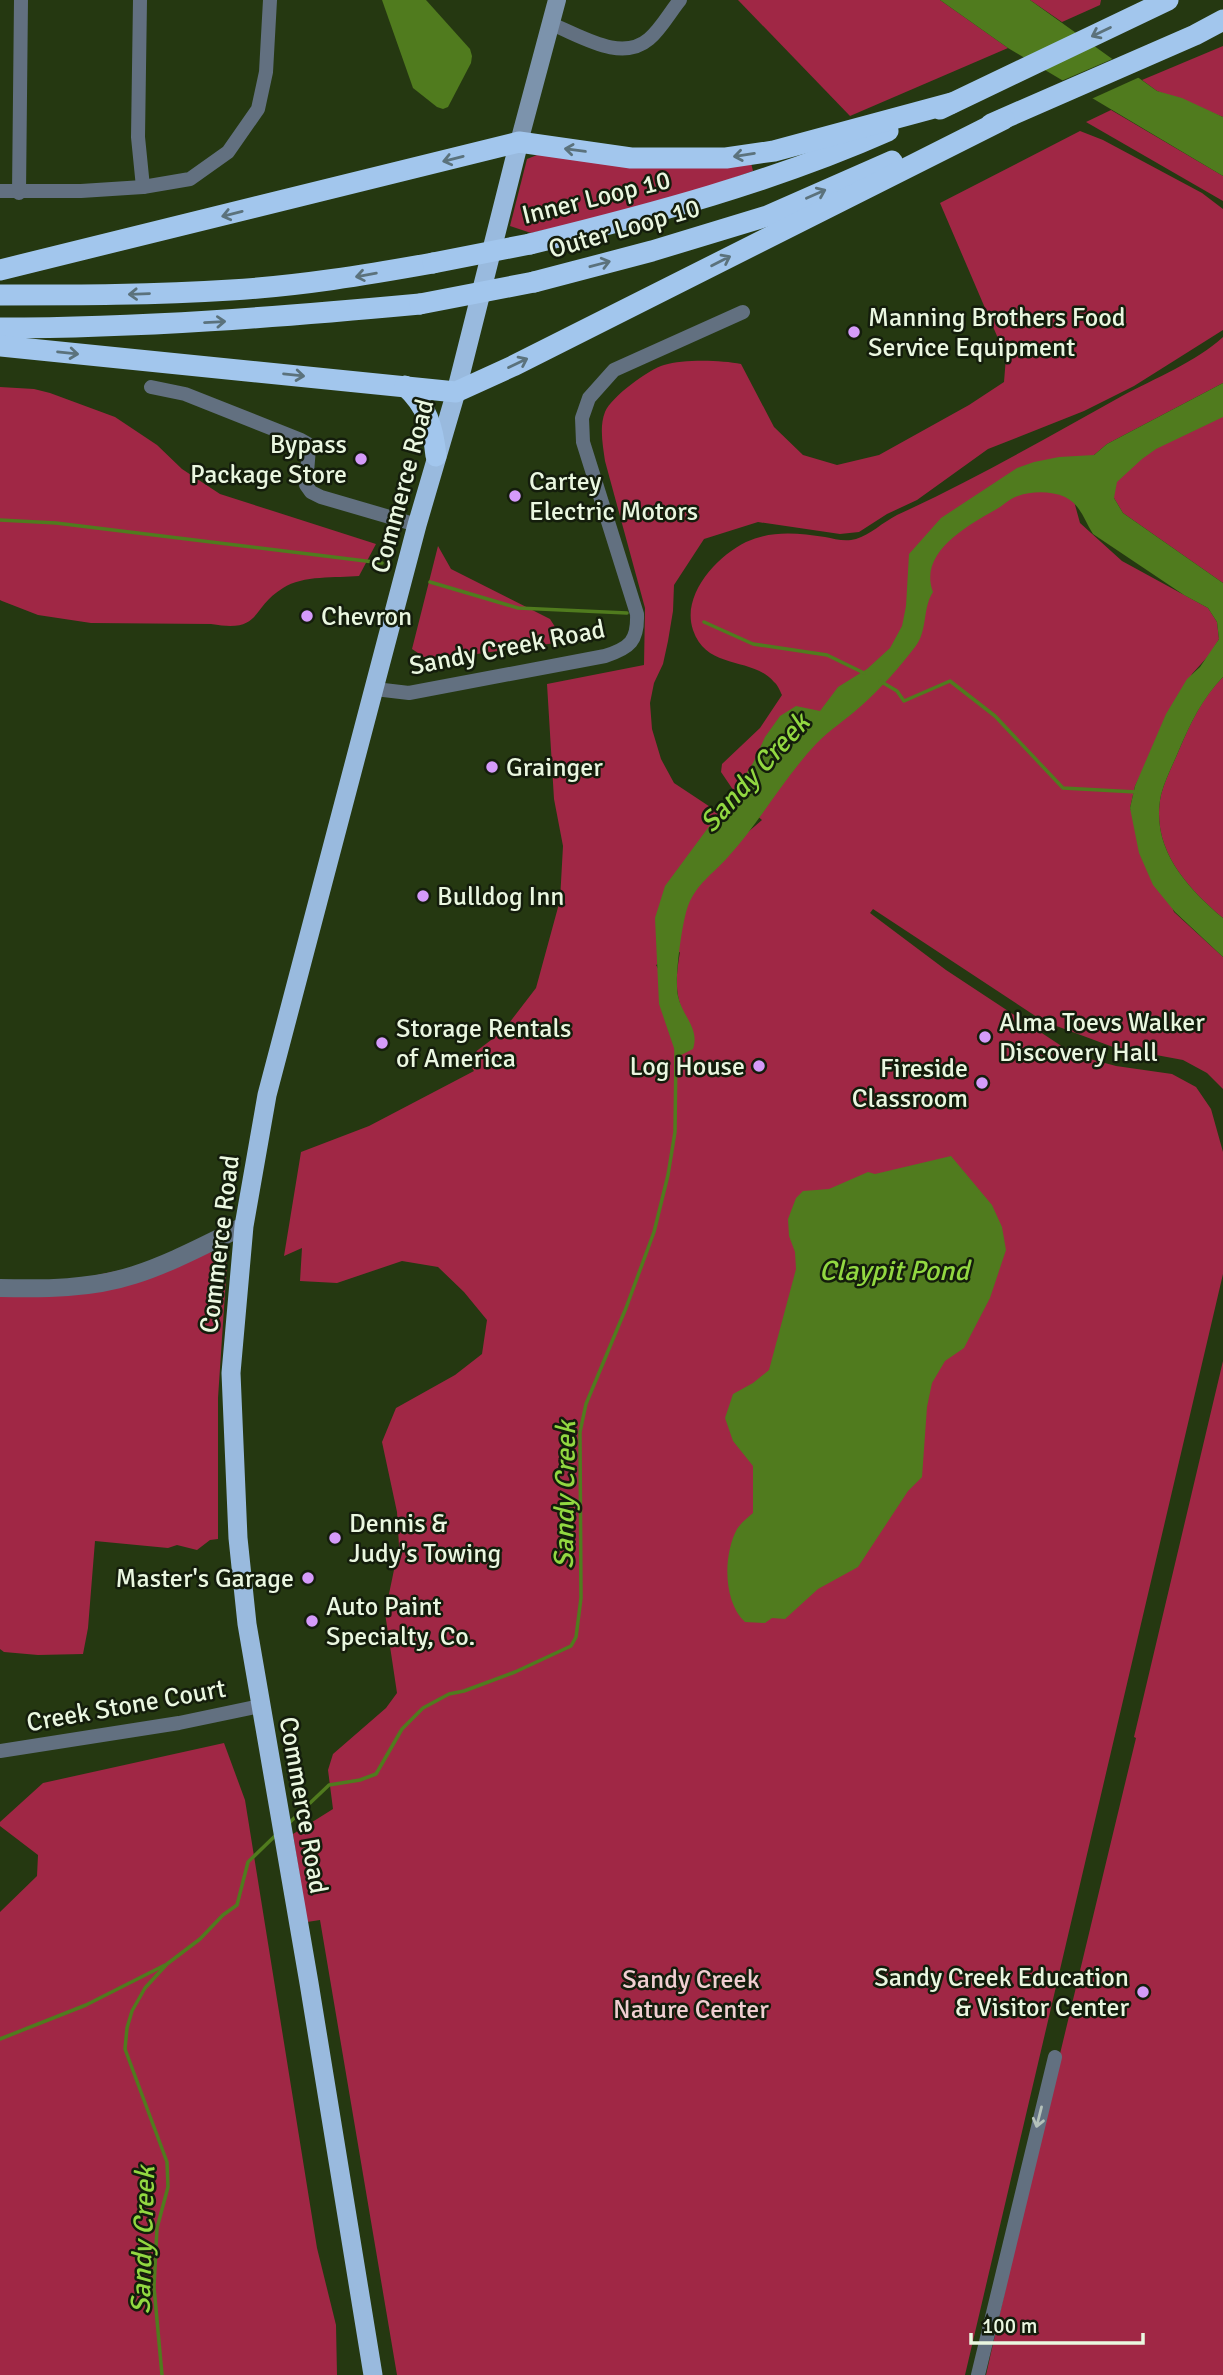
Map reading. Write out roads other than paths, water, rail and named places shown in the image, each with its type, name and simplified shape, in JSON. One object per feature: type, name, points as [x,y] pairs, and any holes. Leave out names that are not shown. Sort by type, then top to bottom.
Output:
[{"type":"highway","name":"Inner Loop 10","points":[[0,295],[113,295],[232,290],[349,278],[530,244],[642,217],[730,191],[867,141],[953,103],[1165,1]]},
{"type":"highway","name":"Outer Loop 10","points":[[0,328],[95,328],[255,320],[420,304],[534,282],[652,251],[767,216],[874,168],[1004,119],[1195,35],[1223,20]]},
{"type":"highway","points":[[0,270],[519,142],[631,158],[726,158],[774,151],[953,103]]},
{"type":"highway","points":[[0,346],[456,391],[513,366],[1004,119]]},
{"type":"highway","name":"Commerce Road","points":[[373,2375],[244,1603],[234,1464],[231,1373],[244,1226],[267,1095],[417,525],[456,391],[519,142]]},
{"type":"highway","points":[[405,386],[416,396],[428,416],[434,432],[436,456]]},
{"type":"main road","points":[[519,142],[557,0]]},
{"type":"street","points":[[19,193],[21,0]]},
{"type":"street","points":[[140,0],[138,137],[144,187]]},
{"type":"street","points":[[0,191],[19,193],[144,187],[190,179],[228,152],[258,109],[266,72],[270,0]]},
{"type":"street","points":[[551,24],[619,49],[637,47],[650,38],[680,0]]},
{"type":"street","name":"Sandy Creek Road","points":[[375,689],[403,693],[446,687],[605,656],[629,645],[635,637],[637,614],[583,442],[582,418],[589,398],[614,370],[743,312]]},
{"type":"street","points":[[151,387],[185,394],[301,440],[308,444],[309,448],[306,485],[311,492],[417,525]]},
{"type":"street","points":[[0,1288],[56,1288],[117,1280],[165,1263],[244,1226]]},
{"type":"street","name":"Creek Stone Court","points":[[0,1751],[178,1723],[260,1706]]},
{"type":"street","points":[[978,2375],[1055,2057]]},
{"type":"water","points":[[382,0],[426,0],[470,49],[471,63],[448,107],[437,107],[413,88]]},
{"type":"water","points":[[940,0],[1030,0],[1157,91],[1182,98],[1223,117],[1223,176],[1008,48]]},
{"type":"water","points":[[1223,383],[1223,417],[1156,449],[1142,459],[1117,482],[1114,498],[1123,513],[1223,583],[1223,677],[1203,702],[1188,730],[1165,783],[1159,814],[1166,849],[1174,864],[1196,893],[1223,918],[1223,957],[1175,912],[1153,885],[1139,853],[1130,808],[1135,786],[1166,714],[1187,679],[1200,667],[1219,639],[1217,622],[1208,608],[1093,534],[1079,509],[1070,500],[1054,494],[1029,493],[1012,498],[948,542],[932,565],[930,578],[933,592],[927,606],[922,634],[915,647],[876,692],[816,744],[740,844],[696,891],[686,914],[677,977],[678,996],[695,1042],[693,1049],[677,1057],[659,1004],[655,918],[665,886],[733,794],[780,716],[796,706],[820,711],[838,687],[867,669],[890,648],[902,626],[909,554],[941,518],[1017,468],[1059,457],[1094,455],[1107,444]]},
{"type":"water","name":"Claypit Pond","points":[[951,1156],[992,1205],[1002,1227],[1006,1250],[990,1298],[964,1348],[945,1361],[932,1383],[927,1407],[922,1477],[908,1491],[858,1567],[818,1589],[785,1619],[772,1618],[765,1623],[745,1622],[732,1603],[728,1565],[732,1540],[737,1529],[753,1513],[753,1466],[733,1441],[725,1418],[733,1394],[769,1370],[796,1269],[788,1219],[796,1198],[803,1191],[829,1189],[868,1172],[875,1174]]},
{"type":"waterway","points":[[0,520],[56,523],[382,563]]},
{"type":"waterway","points":[[430,582],[518,608],[627,613]]},
{"type":"waterway","points":[[704,622],[753,644],[827,655],[864,673]]},
{"type":"waterway","points":[[880,681],[897,691],[904,701],[950,681],[995,716],[1063,788],[1136,792]]},
{"type":"waterway","name":"Sandy Creek","points":[[288,1824],[329,1785],[360,1780],[376,1774],[402,1729],[423,1708],[449,1694],[515,1672],[571,1646],[576,1637],[581,1598],[580,1432],[586,1404],[654,1232],[675,1132],[676,1049]]},
{"type":"waterway","name":"Sandy Creek","points":[[162,2375],[154,2287],[157,2228],[168,2187],[167,2162],[125,2049],[127,2028],[132,2011],[145,1988],[167,1964],[200,1939],[223,1915],[237,1905],[248,1862],[277,1834]]},
{"type":"waterway","points":[[0,2039],[86,2005],[165,1965]]},
{"type":"place","name":"Manning Brothers Food Service Equipment","points":[[854,332]]},
{"type":"place","name":"Bypass Package Store","points":[[361,459]]},
{"type":"place","name":"Cartey Electric Motors","points":[[515,496]]},
{"type":"place","name":"Chevron","points":[[307,616]]},
{"type":"place","name":"Grainger","points":[[492,767]]},
{"type":"place","name":"Bulldog Inn","points":[[423,896]]},
{"type":"place","name":"Alma Toevs Walker Discovery Hall","points":[[985,1037]]},
{"type":"place","name":"Storage Rentals of America","points":[[382,1043]]},
{"type":"place","name":"Log House","points":[[759,1066]]},
{"type":"place","name":"Fireside Classroom","points":[[982,1083]]},
{"type":"place","name":"Dennis & Judy's Towing","points":[[335,1538]]},
{"type":"place","name":"Master's Garage","points":[[308,1578]]},
{"type":"place","name":"Auto Paint Specialty, Co.","points":[[312,1621]]},
{"type":"place","name":"Sandy Creek Education & Visitor Center","points":[[1143,1992]]},
{"type":"park label","name":"Sandy Creek Nature Center","points":[[691,1994]]}]
